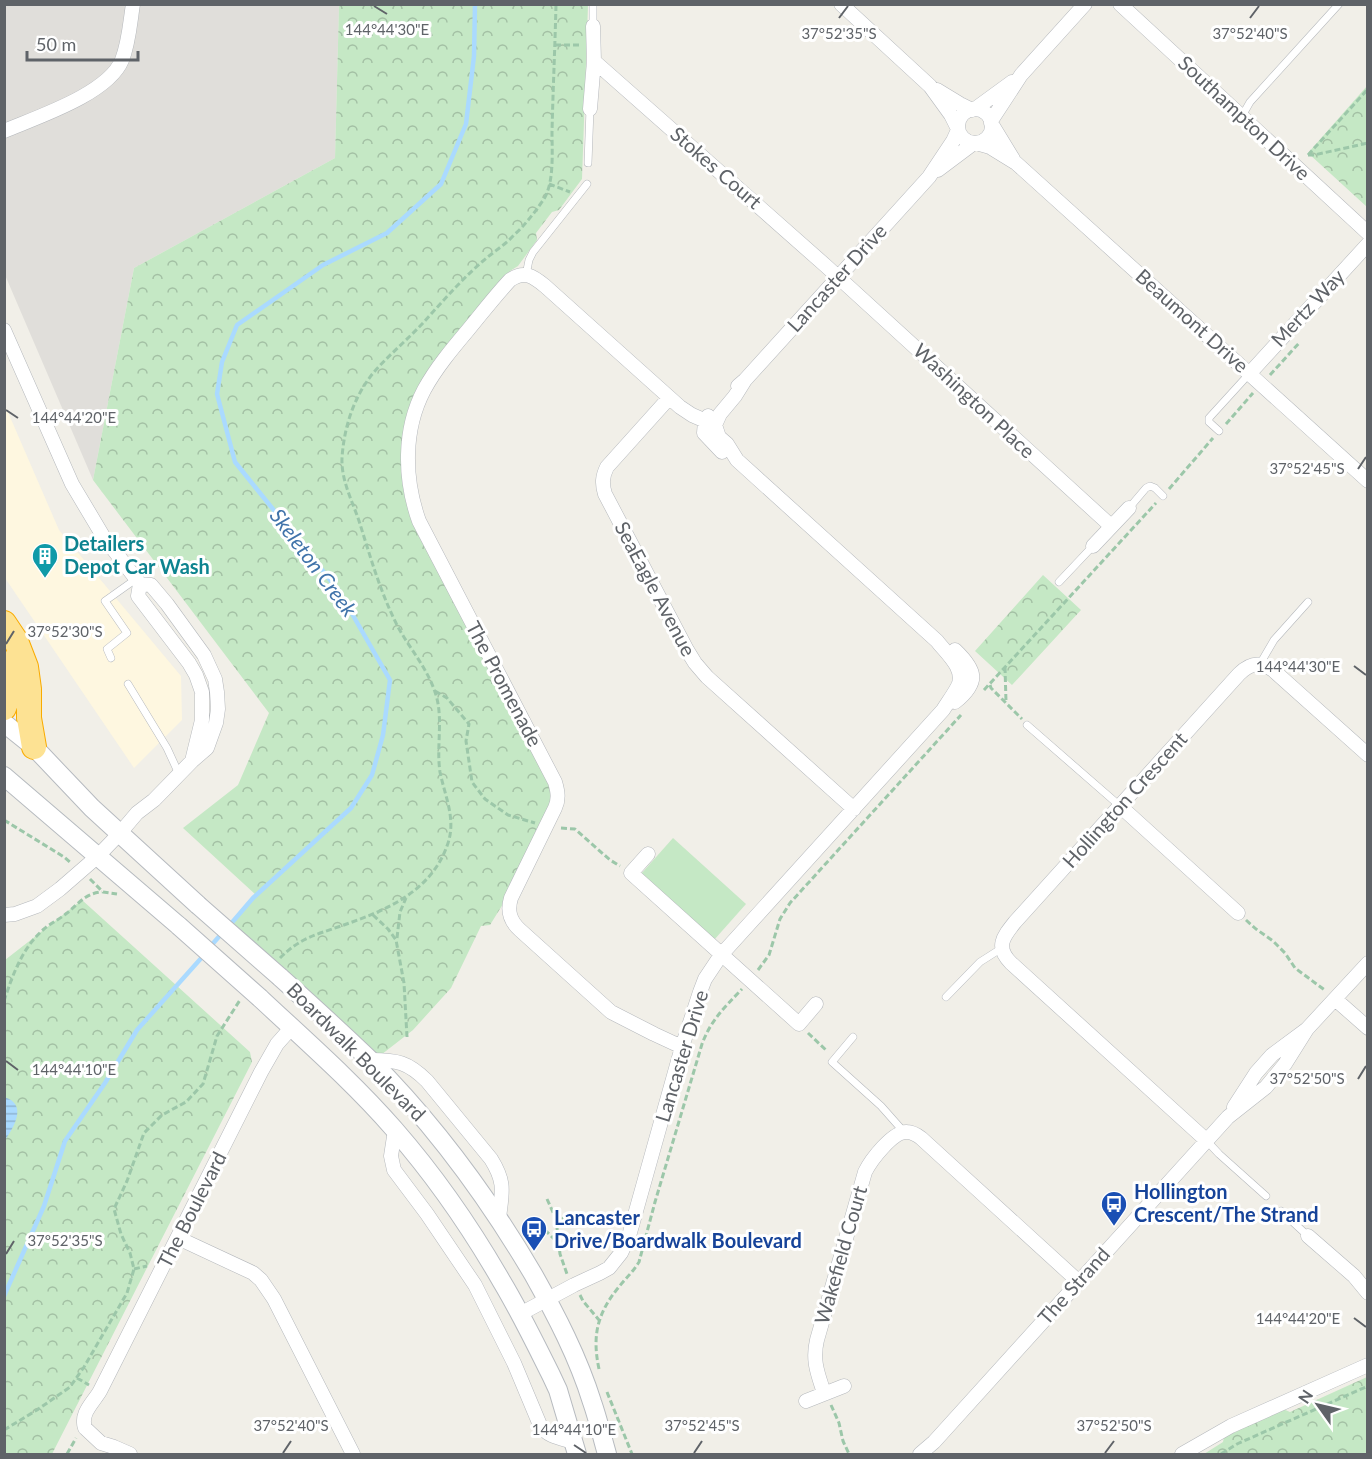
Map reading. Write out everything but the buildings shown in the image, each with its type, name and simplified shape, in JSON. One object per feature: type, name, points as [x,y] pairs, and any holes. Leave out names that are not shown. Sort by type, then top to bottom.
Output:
[{"type":"highway","points":[[4,623],[16,641],[26,667],[29,718],[34,747]]},
{"type":"highway","points":[[4,663],[9,689],[4,708]]},
{"type":"main road","name":"Boardwalk Boulevard","points":[[4,723],[34,747],[92,808],[198,905],[278,970],[370,1060],[443,1141],[499,1218],[547,1300],[584,1379],[607,1455]]},
{"type":"main road","name":"Boardwalk Boulevard","points":[[4,776],[179,926],[253,996],[292,1027],[333,1065],[395,1130],[455,1208],[487,1256],[520,1314],[558,1390],[576,1448]]},
{"type":"street","points":[[4,131],[82,98],[111,76],[122,61],[133,4]]},
{"type":"street","points":[[975,143],[987,138],[991,131],[991,122],[1021,75],[1085,4]]},
{"type":"street","name":"Southampton Drive","points":[[1120,4],[1368,233]]},
{"type":"street","points":[[849,7],[930,86],[951,115],[965,140],[990,147],[1016,164]]},
{"type":"street","points":[[590,109],[594,60],[593,26]]},
{"type":"street","name":"Stokes Court","points":[[594,60],[838,276]]},
{"type":"street","points":[[958,130],[962,115],[1021,75]]},
{"type":"street","points":[[930,86],[960,104],[985,112],[1016,164]]},
{"type":"street","name":"Lancaster Drive","points":[[520,1314],[609,1268],[616,1260],[629,1236],[682,1047],[705,979],[721,955],[943,710],[958,687],[960,672],[958,666],[937,641],[737,460],[710,423],[735,396],[745,380],[928,177],[958,130]]},
{"type":"street","name":"Lancaster Drive","points":[[928,177],[975,143]]},
{"type":"street","name":"Beaumont Drive","points":[[1016,164],[1368,481]]},
{"type":"street","name":"Mertz Way","points":[[1250,373],[1368,244]]},
{"type":"street","name":"The Promenade","points":[[526,275],[516,275],[503,288],[449,353],[420,399],[409,442],[409,483],[413,504],[419,521],[558,791],[558,801],[511,898],[509,910],[512,921],[519,930],[611,1012],[682,1047]]},
{"type":"street","points":[[526,275],[532,276],[545,286],[669,398],[688,413],[710,423]]},
{"type":"street","name":"Washington Place","points":[[838,276],[1111,526]]},
{"type":"street","points":[[4,330],[72,484],[103,536],[138,582],[151,585],[204,654],[215,679],[218,709],[216,723],[207,748],[192,760],[154,800],[137,813],[98,856],[60,890],[37,906],[26,911],[4,915]]},
{"type":"street","name":"SeaEagle Avenue","points":[[669,398],[607,467],[602,478],[605,494],[695,663],[707,677],[854,809]]},
{"type":"street","points":[[1093,546],[1129,508]]},
{"type":"street","points":[[1260,664],[1276,672],[1368,755]]},
{"type":"street","name":"Hollington Crescent","points":[[1002,948],[1002,940],[1015,922],[1239,674],[1250,665],[1260,664]]},
{"type":"street","points":[[1120,806],[1238,913]]},
{"type":"street","points":[[648,854],[631,873],[798,1024],[816,1004]]},
{"type":"street","points":[[1002,948],[1011,963],[1206,1140]]},
{"type":"street","name":"The Strand","points":[[920,1455],[1228,1117],[1256,1073],[1272,1055],[1307,1029],[1368,963]]},
{"type":"street","points":[[1335,999],[1368,1028]]},
{"type":"street","name":"The Boulevard","points":[[89,1426],[83,1421],[86,1413],[97,1396],[273,1050],[292,1027]]},
{"type":"street","points":[[370,1060],[402,1062],[418,1071],[428,1081],[499,1171],[502,1180],[499,1218]]},
{"type":"street","points":[[395,1130],[391,1156],[394,1170],[475,1285],[514,1363],[540,1425],[551,1436],[576,1448]]},
{"type":"street","points":[[904,1132],[911,1132],[921,1138],[1079,1282]]},
{"type":"street","name":"Wakefield Court","points":[[815,1397],[815,1348],[866,1172],[872,1161],[890,1141],[896,1135],[904,1132]]},
{"type":"street","points":[[1308,1236],[1366,1288]]},
{"type":"street","points":[[178,1238],[247,1270],[261,1280],[274,1299],[353,1455]]},
{"type":"street","points":[[1182,1455],[1231,1426],[1368,1365]]},
{"type":"street","points":[[815,1397],[843,1386]]},
{"type":"street","points":[[89,1426],[101,1443],[129,1455]]},
{"type":"lane","points":[[593,4],[593,26]]},
{"type":"lane","points":[[1242,116],[1250,102],[1339,4]]},
{"type":"lane","points":[[588,163],[590,109]]},
{"type":"lane","points":[[526,275],[532,252],[586,184]]},
{"type":"lane","points":[[1219,431],[1209,422],[1209,418],[1250,373]]},
{"type":"lane","points":[[1129,508],[1150,486],[1163,496]]},
{"type":"lane","points":[[1059,582],[1093,546]]},
{"type":"lane","points":[[111,658],[106,649],[127,633],[105,601],[138,582]]},
{"type":"lane","name":"Hollington Crescent","points":[[1260,664],[1274,640],[1308,602]]},
{"type":"lane","points":[[128,684],[167,748],[178,774]]},
{"type":"lane","points":[[1027,725],[1120,806]]},
{"type":"lane","name":"Hollington Crescent","points":[[946,998],[980,962],[1002,948]]},
{"type":"lane","points":[[853,1037],[832,1062],[881,1106],[904,1132]]},
{"type":"lane","points":[[1206,1140],[1266,1196]]},
{"type":"lane","points":[[1281,1211],[1308,1236]]},
{"type":"path","points":[[556,4],[549,184],[563,188],[577,196]]},
{"type":"path","points":[[555,45],[593,44]]},
{"type":"path","points":[[1368,89],[1308,155],[1368,143]]},
{"type":"path","points":[[982,692],[1163,496],[1304,337]]},
{"type":"path","points":[[1005,667],[1006,703]]},
{"type":"path","points":[[989,684],[1027,725]]},
{"type":"path","points":[[435,691],[447,698],[469,724],[466,741],[471,782],[485,799],[508,815],[546,827]]},
{"type":"path","points":[[600,1375],[595,1341],[599,1320],[617,1289],[639,1262],[706,1033],[716,1017],[750,980],[769,955],[780,919],[790,903],[961,715]]},
{"type":"path","points":[[4,820],[64,857]]},
{"type":"path","points":[[561,828],[575,829],[610,861],[631,873]]},
{"type":"path","points":[[4,1001],[17,965],[34,939],[88,895],[103,892]]},
{"type":"path","points":[[278,970],[301,940],[373,915],[407,897],[400,912],[396,940],[404,983],[407,1037]]},
{"type":"path","points":[[1238,913],[1272,940],[1295,968],[1335,999]]},
{"type":"path","points":[[373,915],[388,928],[396,940]]},
{"type":"path","points":[[4,1430],[70,1387],[127,1293],[134,1269],[114,1209],[127,1181],[144,1133],[162,1115],[186,1102],[203,1084],[217,1036],[239,1001],[253,996]]},
{"type":"path","points":[[798,1024],[834,1059]]},
{"type":"path","points":[[547,1199],[556,1219],[562,1264],[583,1302],[599,1320]]},
{"type":"path","points":[[557,1229],[565,1217]]},
{"type":"path","points":[[523,1258],[546,1231],[558,1243]]},
{"type":"path","points":[[605,1386],[632,1455]]},
{"type":"path","points":[[1221,1455],[1248,1439],[1368,1386]]},
{"type":"path","points":[[815,1397],[825,1398],[828,1401],[839,1423],[849,1455]]},
{"type":"path","points":[[67,1455],[77,1436],[89,1426]]},
{"type":"shaded area","points":[[4,5],[339,5],[335,158],[134,268],[93,480],[5,275]]},
{"type":"shaded area","points":[[4,403],[59,530],[181,676],[182,720],[134,768],[5,578]]},
{"type":"green space","points":[[339,5],[588,5],[582,179],[559,210],[552,212],[536,233],[537,240],[518,266],[510,271],[439,355],[429,368],[414,397],[411,517],[549,784],[552,798],[503,904],[490,925],[481,926],[451,988],[413,1030],[377,1058],[232,922],[256,895],[183,828],[238,785],[269,713],[93,480],[134,268],[335,158]]},
{"type":"green space","points":[[1367,86],[1368,207],[1308,153]]},
{"type":"green space","points":[[1043,575],[1081,610],[1012,685],[975,651]]},
{"type":"green space","points":[[673,838],[746,904],[714,940],[641,874]]},
{"type":"green space","points":[[82,900],[250,1052],[252,1062],[52,1454],[5,1454],[5,960]]},
{"type":"green space","points":[[1367,1377],[1367,1454],[1204,1454],[1223,1442],[1224,1437],[1283,1409],[1290,1412]]},
{"type":"water","points":[[4,1097],[16,1105],[17,1110],[15,1123],[5,1140]]},
{"type":"waterway","name":"Skeleton Creek","points":[[229,926],[253,898],[351,808],[372,775],[383,735],[390,680],[339,591],[235,462],[217,394],[222,362],[237,325],[323,265],[387,233],[441,184],[466,124],[474,56],[475,4]]},
{"type":"waterway","name":"Skeleton Creek","points":[[209,948],[223,932]]},
{"type":"waterway","name":"Skeleton Creek","points":[[4,1296],[44,1206],[65,1141],[105,1083],[137,1030],[204,955]]},
{"type":"place","name":"Detailers Depot Car Wash","points":[[45,579]]},
{"type":"place","name":"Hollington Crescent/The Strand","points":[[1114,1227]]},
{"type":"place","name":"Lancaster Drive/Boardwalk Boulevard","points":[[534,1252]]}]
